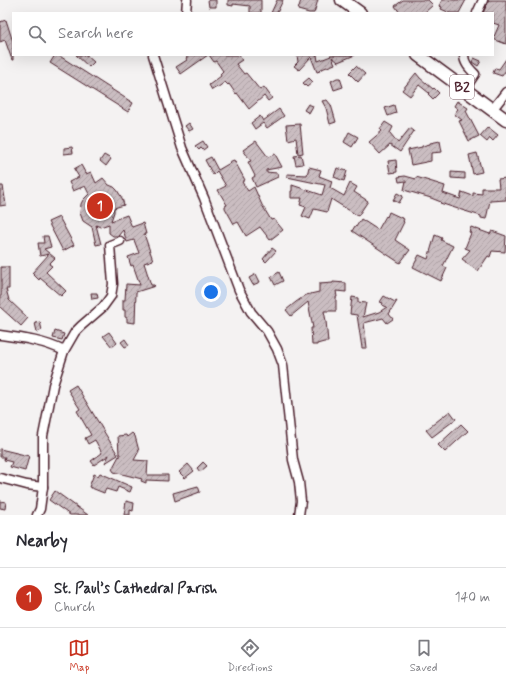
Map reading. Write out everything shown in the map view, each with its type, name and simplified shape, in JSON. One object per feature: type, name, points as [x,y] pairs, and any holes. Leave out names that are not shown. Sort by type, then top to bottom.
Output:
[{"type":"highway","points":[[342,0],[359,12]]},
{"type":"highway","name":"B2","points":[[419,56],[506,120]]},
{"type":"street","points":[[186,12],[187,0]]},
{"type":"street","points":[[477,12],[483,0]]},
{"type":"street","points":[[153,56],[182,148],[204,198],[239,290],[251,312],[267,331],[277,349],[283,365],[293,460],[299,482],[301,501],[299,515]]},
{"type":"street","points":[[464,56],[467,66],[475,74],[465,89]]},
{"type":"street","points":[[492,110],[506,92]]},
{"type":"street","points":[[37,515],[40,509],[43,488],[44,436],[53,385],[64,351],[75,332],[103,307],[111,296],[113,284],[110,245],[120,241]]},
{"type":"street","points":[[0,335],[41,342],[64,351]]},
{"type":"street","points":[[0,478],[43,488]]},
{"type":"building","points":[[208,0],[216,0],[216,7],[209,7]]},
{"type":"building","points":[[228,0],[261,0],[261,12],[250,12],[250,6],[233,4],[233,6],[228,5]]},
{"type":"building","points":[[277,0],[283,0],[277,12],[271,12]]},
{"type":"building","points":[[301,0],[318,0],[314,12],[298,10]]},
{"type":"building","points":[[403,0],[428,0],[433,5],[425,12],[399,12],[395,6]]},
{"type":"building","points":[[442,0],[466,0],[460,12],[448,12],[441,9],[442,7],[439,6]]},
{"type":"building","points":[[489,0],[506,0],[506,44],[494,39],[499,25],[494,23],[494,12],[483,12]]},
{"type":"building","points":[[6,20],[12,39],[13,60],[5,40],[0,42],[0,22]]},
{"type":"building","points":[[54,56],[60,56],[133,103],[128,112],[50,63]]},
{"type":"building","points":[[77,56],[87,56],[94,62],[89,67]]},
{"type":"building","points":[[189,56],[207,56],[181,74],[176,67],[187,60],[186,58]]},
{"type":"building","points":[[210,56],[240,56],[242,60],[236,64],[244,74],[246,73],[260,90],[264,87],[272,98],[268,101],[264,96],[249,109],[229,84],[228,85],[225,82],[212,90],[209,85],[221,76],[220,74],[223,71],[216,61],[214,62]]},
{"type":"building","points":[[297,56],[317,56],[318,61],[331,56],[353,56],[338,62],[332,57],[335,64],[317,72],[311,57],[299,70],[294,66],[298,62]]},
{"type":"building","points":[[474,58],[481,61],[478,66],[472,62]]},
{"type":"building","points":[[506,59],[506,70],[502,76],[493,73],[495,68],[499,69]]},
{"type":"building","points":[[356,66],[365,74],[358,82],[349,73]]},
{"type":"building","points":[[416,73],[439,93],[433,99],[428,94],[429,93],[419,85],[410,96],[402,90]]},
{"type":"building","points":[[309,78],[313,82],[307,87],[303,83]]},
{"type":"building","points":[[340,78],[343,87],[334,90],[331,81]]},
{"type":"building","points":[[327,100],[331,105],[336,122],[330,124],[326,108],[322,101]]},
{"type":"building","points":[[457,101],[468,108],[466,111],[479,136],[469,141],[459,121],[462,120],[454,114],[458,109],[454,106]]},
{"type":"building","points":[[308,104],[313,106],[309,113],[304,110]]},
{"type":"building","points":[[394,105],[396,113],[388,116],[385,108]]},
{"type":"building","points":[[279,109],[284,116],[267,128],[263,123],[255,129],[251,123],[260,116],[263,121]]},
{"type":"building","points":[[385,122],[393,127],[390,133],[398,143],[410,128],[414,131],[400,152],[390,145],[380,154],[369,142],[382,131],[380,129]]},
{"type":"building","points":[[189,123],[193,129],[189,131],[185,126]]},
{"type":"building","points":[[300,124],[303,153],[298,154],[296,138],[288,140],[286,125]]},
{"type":"building","points":[[488,127],[498,135],[493,141],[490,138],[487,142],[480,136]]},
{"type":"building","points":[[349,132],[358,137],[352,147],[344,142]]},
{"type":"building","points":[[203,141],[207,147],[203,150],[201,148],[199,150],[195,146]]},
{"type":"building","points":[[256,141],[268,157],[275,154],[282,167],[266,170],[266,172],[277,173],[278,177],[256,187],[252,178],[255,176],[248,162],[251,161],[243,150]]},
{"type":"building","points":[[440,141],[442,152],[431,153],[431,161],[411,165],[408,150]]},
{"type":"building","points":[[72,147],[73,153],[64,154],[64,148]]},
{"type":"building","points":[[477,153],[482,172],[473,174],[469,155]]},
{"type":"building","points":[[104,155],[111,159],[106,166],[100,161]]},
{"type":"building","points":[[301,155],[303,164],[296,165],[294,156]]},
{"type":"building","points":[[211,157],[218,170],[234,160],[245,180],[242,182],[248,191],[254,187],[271,220],[274,219],[283,230],[270,240],[260,227],[246,236],[238,222],[234,224],[225,208],[227,205],[218,190],[226,186],[217,171],[213,175],[205,160]]},
{"type":"building","points":[[396,160],[397,172],[390,173],[388,161]]},
{"type":"building","points":[[81,165],[86,174],[91,172],[96,183],[103,178],[109,185],[117,190],[122,198],[124,205],[114,208],[111,221],[127,215],[132,227],[143,223],[146,234],[144,234],[153,260],[144,263],[151,285],[155,286],[136,292],[135,323],[127,322],[125,310],[123,310],[123,300],[125,300],[126,284],[140,285],[133,265],[131,266],[128,257],[139,253],[134,240],[127,242],[123,230],[118,236],[113,236],[109,233],[109,224],[100,227],[96,225],[101,244],[96,245],[92,227],[83,221],[80,213],[81,204],[89,194],[85,186],[73,191],[69,182],[79,177],[74,169]]},
{"type":"building","points":[[309,167],[321,170],[319,176],[332,181],[330,188],[344,196],[350,183],[357,187],[354,192],[368,201],[358,216],[331,199],[327,212],[314,209],[310,219],[302,216],[306,207],[300,205],[302,198],[291,198],[292,185],[322,195],[325,185],[287,177],[287,174],[307,175]]},
{"type":"building","points":[[337,168],[347,171],[344,181],[334,177]]},
{"type":"building","points":[[451,172],[465,173],[465,179],[451,178]]},
{"type":"building","points":[[405,176],[416,179],[416,177],[445,186],[443,193],[460,199],[462,192],[473,196],[473,193],[482,194],[482,188],[499,188],[498,179],[506,178],[506,200],[490,201],[486,219],[481,218],[481,216],[404,190],[406,181],[399,182],[398,177]]},
{"type":"building","points":[[0,186],[3,186],[6,205],[0,206]]},
{"type":"building","points":[[397,193],[403,196],[399,203],[393,200]]},
{"type":"building","points":[[389,212],[404,219],[395,240],[410,250],[400,263],[352,231],[361,219],[378,230]]},
{"type":"building","points":[[59,217],[74,245],[63,251],[48,222]]},
{"type":"building","points":[[471,227],[490,234],[492,231],[506,236],[505,252],[492,251],[490,257],[488,256],[478,271],[462,259],[470,250],[465,248],[471,233],[469,232]]},
{"type":"building","points":[[435,235],[453,246],[443,266],[447,268],[441,281],[413,267],[419,255],[428,259]]},
{"type":"building","points":[[43,236],[48,236],[51,247],[44,249],[55,258],[49,264],[52,266],[46,272],[66,291],[61,296],[32,273],[49,254],[40,256],[38,243],[44,243]]},
{"type":"building","points":[[272,248],[276,251],[266,262],[263,259]]},
{"type":"building","points":[[1,267],[9,267],[9,289],[6,289],[9,300],[28,318],[21,326],[0,307]]},
{"type":"building","points":[[279,272],[283,281],[275,285],[271,277]]},
{"type":"building","points":[[256,274],[260,282],[253,285],[249,278]]},
{"type":"building","points":[[333,282],[346,283],[346,292],[336,291],[336,311],[324,311],[328,342],[312,345],[311,328],[313,328],[308,302],[291,316],[286,310],[306,295],[319,292],[319,284]]},
{"type":"building","points":[[91,293],[97,293],[98,298],[92,299]]},
{"type":"building","points":[[384,296],[395,302],[397,301],[389,314],[393,319],[387,323],[383,318],[364,323],[367,348],[362,348],[357,315],[350,314],[352,297],[358,298],[358,302],[366,303],[363,317],[379,312],[387,307],[382,305],[383,303],[380,302]]},
{"type":"building","points":[[40,322],[42,330],[37,332],[35,323]]},
{"type":"building","points":[[55,331],[64,334],[62,340],[53,338]]},
{"type":"building","points":[[109,332],[117,343],[112,347],[103,336]]},
{"type":"building","points":[[125,339],[129,345],[125,347],[121,342]]},
{"type":"building","points":[[76,385],[118,455],[105,463],[109,455],[94,465],[91,461],[102,453],[95,440],[88,444],[85,438],[91,435],[77,411],[80,409],[68,390]]},
{"type":"building","points":[[450,411],[456,419],[432,437],[426,430]]},
{"type":"building","points":[[461,424],[468,431],[445,452],[438,445]]},
{"type":"building","points":[[132,433],[135,436],[139,451],[134,460],[148,461],[147,475],[168,475],[168,481],[146,480],[146,483],[141,481],[142,479],[114,472],[112,469],[119,456],[120,457],[118,436],[126,435],[127,437]]},
{"type":"building","points":[[0,449],[29,456],[25,471],[10,467],[12,462],[4,460],[5,457],[0,457]]},
{"type":"building","points":[[203,462],[207,466],[200,472],[197,468]]},
{"type":"building","points":[[188,464],[194,471],[185,478],[179,472]]},
{"type":"building","points":[[100,473],[132,487],[130,492],[118,487],[116,492],[106,489],[104,493],[89,487],[94,474],[98,476]]},
{"type":"building","points":[[198,486],[200,492],[175,501],[173,493]]},
{"type":"building","points":[[55,491],[88,515],[70,515],[49,500]]},
{"type":"building","points":[[0,501],[6,502],[5,509],[0,508]]},
{"type":"building","points":[[126,501],[134,503],[133,511],[130,510],[130,515],[124,515]]},
{"type":"place","name":"St. Paul’s Cathedral Parish","points":[[100,206]]}]
